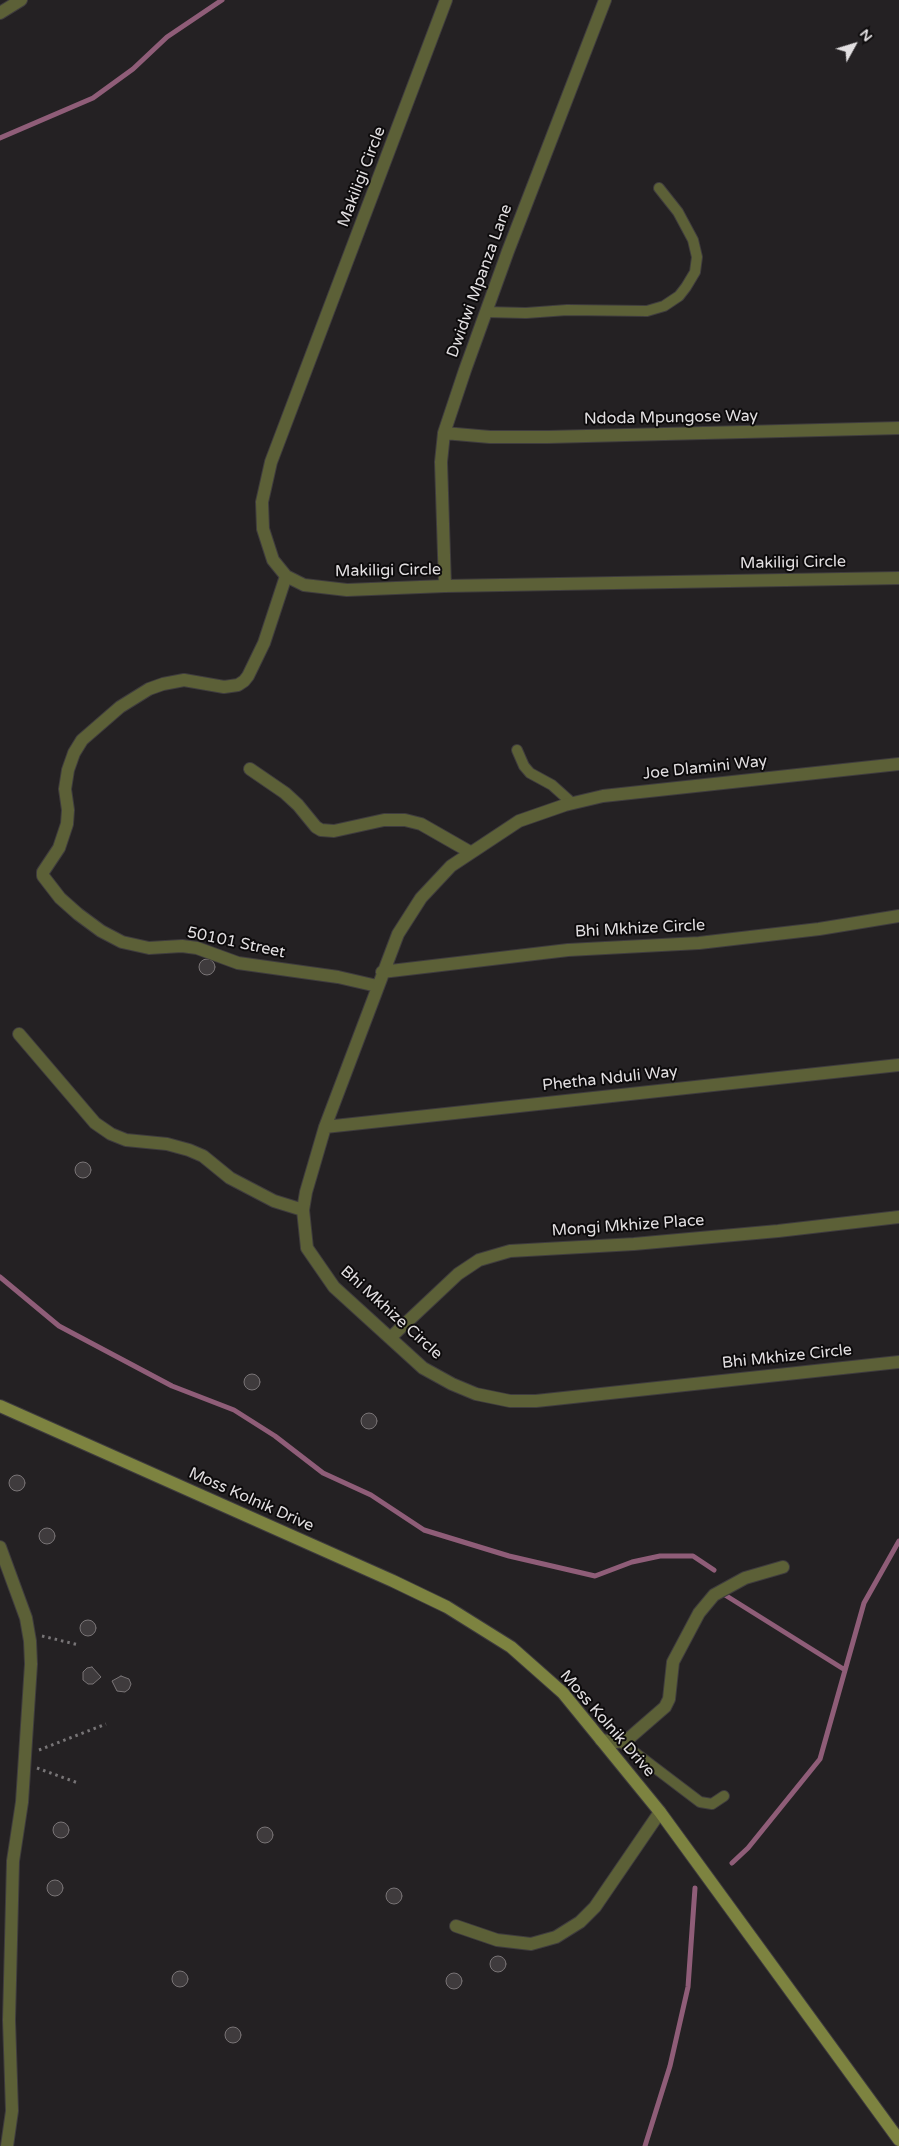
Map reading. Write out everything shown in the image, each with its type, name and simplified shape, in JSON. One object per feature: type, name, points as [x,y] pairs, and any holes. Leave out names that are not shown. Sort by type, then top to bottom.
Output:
[{"type":"main road","name":"Moss Kolnik Drive","points":[[0,1406],[393,1581],[447,1607],[511,1647],[563,1694],[660,1812],[899,2140]]},
{"type":"street","points":[[0,13],[22,0]]},
{"type":"street","name":"Makiligi Circle","points":[[446,0],[270,462],[262,502],[263,529],[273,560],[286,576],[304,586],[347,590],[445,586],[899,578]]},
{"type":"street","name":"Dwidwi Mpanza Lane","points":[[445,586],[441,462],[444,433],[486,312],[605,0]]},
{"type":"street","name":"Ndoda Mpungose Way","points":[[444,433],[490,437],[548,437],[899,428]]},
{"type":"street","name":"50101 Street","points":[[286,576],[264,643],[244,681],[231,687],[184,680],[149,689],[120,707],[82,740],[74,753],[68,770],[66,789],[68,810],[59,848],[43,872],[48,883],[60,898],[101,931],[135,946],[149,948],[182,946],[197,948],[238,963],[338,977],[377,986]]},
{"type":"street","name":"Joe Dlamini Way","points":[[519,821],[572,803],[603,796],[899,764]]},
{"type":"street","points":[[250,769],[285,793],[321,830],[334,831],[384,820],[406,820],[421,824],[470,852]]},
{"type":"street","name":"Bhi Mkhize Circle","points":[[519,821],[450,866],[421,898],[398,934],[382,972],[325,1127],[302,1210],[307,1248],[334,1287],[423,1368],[452,1384],[476,1394],[510,1401],[546,1400],[899,1362]]},
{"type":"street","name":"Bhi Mkhize Circle","points":[[382,972],[568,950],[699,943],[819,929],[899,916]]},
{"type":"street","points":[[19,1034],[94,1123],[111,1134],[126,1140],[167,1144],[188,1150],[202,1156],[230,1178],[274,1201],[302,1210]]},
{"type":"street","name":"Phetha Nduli Way","points":[[325,1127],[899,1065]]},
{"type":"street","name":"Mongi Mkhize Place","points":[[390,1338],[458,1274],[479,1260],[510,1250],[634,1244],[778,1231],[899,1217]]},
{"type":"street","points":[[0,1548],[26,1618],[31,1664],[22,1802],[12,1861],[9,2020],[12,2112],[7,2146]]},
{"type":"street","points":[[601,1740],[621,1742],[633,1737],[664,1706],[668,1699],[674,1662],[695,1620],[714,1595],[745,1578],[783,1567]]},
{"type":"street","points":[[456,1926],[497,1940],[531,1944],[556,1937],[580,1922],[595,1907],[660,1812]]},
{"type":"street","points":[[0,2038],[9,2020]]},
{"type":"lane","points":[[486,312],[647,311],[664,306],[679,296],[694,272],[697,257],[693,240],[678,212],[659,188]]},
{"type":"lane","points":[[517,750],[524,766],[530,773],[552,785],[572,803]]},
{"type":"lane","points":[[621,1742],[700,1802],[712,1804],[724,1796]]},
{"type":"path","points":[[29,1633],[79,1645]]},
{"type":"path","points":[[25,1758],[39,1750],[106,1724]]},
{"type":"path","points":[[25,1758],[78,1783]]},
{"type":"building","points":[[207,959],[213,961],[215,967],[213,973],[207,975],[201,973],[199,967],[201,961]]},
{"type":"building","points":[[80,1162],[86,1162],[91,1167],[89,1176],[80,1178],[75,1173],[75,1167]]},
{"type":"building","points":[[249,1374],[255,1374],[260,1379],[258,1388],[249,1390],[244,1385],[244,1379]]},
{"type":"building","points":[[366,1413],[372,1413],[377,1418],[375,1427],[366,1429],[361,1424],[361,1418]]},
{"type":"building","points":[[14,1475],[20,1475],[25,1480],[23,1489],[14,1491],[9,1486],[9,1480]]},
{"type":"building","points":[[44,1528],[50,1528],[55,1533],[53,1542],[44,1544],[39,1539],[39,1533]]},
{"type":"building","points":[[85,1620],[91,1620],[96,1625],[94,1634],[85,1636],[80,1631],[80,1625]]},
{"type":"building","points":[[92,1667],[101,1677],[93,1684],[88,1684],[83,1680],[83,1672],[87,1668]]},
{"type":"building","points":[[121,1676],[129,1679],[131,1684],[125,1692],[117,1691],[112,1681]]},
{"type":"building","points":[[58,1822],[64,1822],[69,1827],[67,1836],[58,1838],[53,1833],[53,1827]]},
{"type":"building","points":[[262,1827],[268,1827],[273,1832],[271,1841],[262,1843],[257,1838],[257,1832]]},
{"type":"building","points":[[52,1880],[58,1880],[63,1885],[61,1894],[52,1896],[47,1891],[47,1885]]},
{"type":"building","points":[[391,1888],[397,1888],[402,1893],[400,1902],[391,1904],[386,1899],[386,1893]]},
{"type":"building","points":[[495,1956],[501,1956],[506,1961],[504,1970],[495,1972],[490,1967],[490,1961]]},
{"type":"building","points":[[177,1971],[183,1971],[188,1976],[186,1985],[177,1987],[172,1982],[172,1976]]},
{"type":"building","points":[[451,1973],[457,1973],[462,1978],[460,1987],[451,1989],[446,1984],[446,1978]]},
{"type":"building","points":[[230,2027],[236,2027],[241,2032],[239,2041],[230,2043],[225,2038],[225,2032]]},
{"type":"waterway","points":[[0,138],[93,98],[133,69],[167,37],[222,0]]},
{"type":"waterway","points":[[0,1277],[59,1326],[172,1386],[234,1410],[275,1436],[323,1473],[371,1495],[424,1530],[509,1556],[595,1576],[632,1562],[660,1556],[693,1556],[714,1570]]},
{"type":"waterway","points":[[732,1863],[748,1848],[820,1759],[864,1603],[899,1541]]},
{"type":"waterway","points":[[725,1595],[845,1670]]},
{"type":"waterway","points":[[645,2146],[670,2066],[688,1987],[695,1888]]}]
